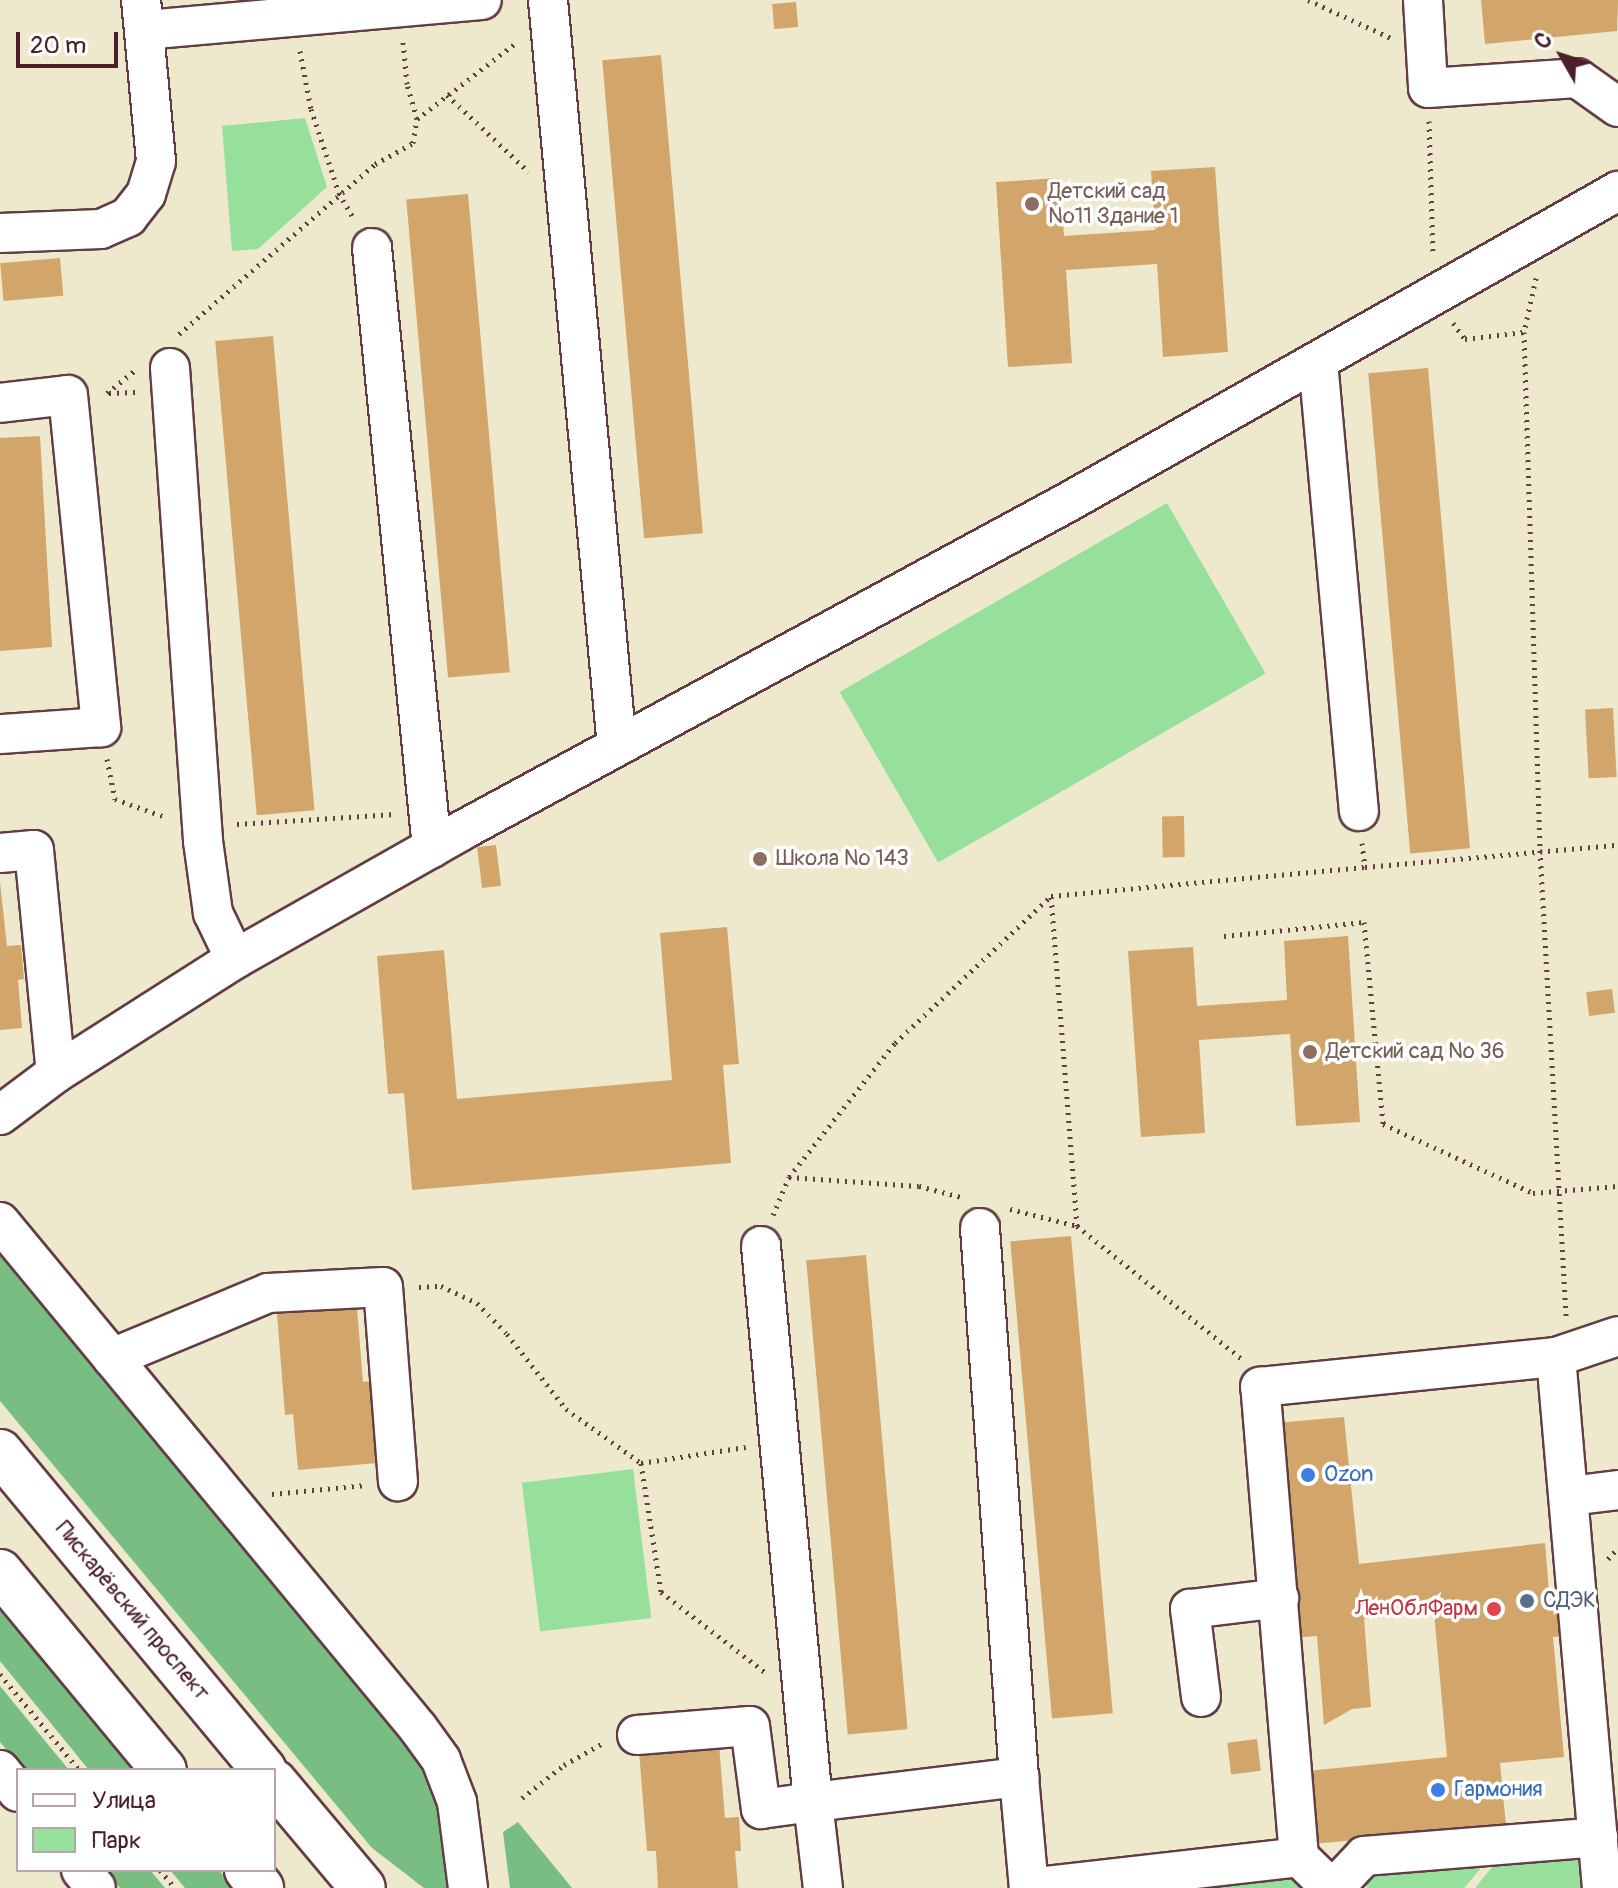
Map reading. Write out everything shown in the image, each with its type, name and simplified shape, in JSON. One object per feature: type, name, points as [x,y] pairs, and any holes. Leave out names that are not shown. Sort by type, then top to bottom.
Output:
[{"type":"main road","name":"Пискарёвский проспект","points":[[0,1452],[262,1768]]},
{"type":"main road","points":[[0,1572],[162,1768]]},
{"type":"main road","points":[[276,1784],[363,1888]]},
{"type":"main road","points":[[249,1872],[261,1888]]},
{"type":"street","points":[[0,233],[101,229],[128,217],[146,194],[156,161],[144,15],[293,17],[482,0]]},
{"type":"street","points":[[1423,0],[1428,71],[1577,78],[1618,107]]},
{"type":"street","points":[[549,8],[617,746]]},
{"type":"street","points":[[0,1115],[56,1073],[430,830],[617,746],[1318,362],[1618,191]]},
{"type":"street","points":[[372,248],[430,830]]},
{"type":"street","points":[[1318,362],[1359,811]]},
{"type":"street","points":[[163,366],[202,827],[213,913],[235,959]]},
{"type":"street","points":[[0,403],[68,395],[101,727],[0,734]]},
{"type":"street","points":[[0,853],[34,850],[56,1073]]},
{"type":"street","points":[[987,1212],[1028,1888],[1299,1857]]},
{"type":"street","points":[[0,1222],[418,1728],[441,1760],[457,1802],[468,1888]]},
{"type":"street","points":[[761,1246],[823,1888]]},
{"type":"street","points":[[112,1358],[268,1293],[383,1287],[398,1481]]},
{"type":"street","points":[[1598,1837],[1364,1856],[1333,1888],[1299,1857],[1260,1387],[1556,1357],[1618,1336]]},
{"type":"street","points":[[1556,1357],[1606,1784],[1598,1837],[1602,1888]]},
{"type":"street","points":[[1570,1496],[1618,1490]]},
{"type":"street","points":[[1201,1697],[1190,1609],[1279,1598]]},
{"type":"street","points":[[637,1735],[750,1726],[761,1809],[1019,1777]]},
{"type":"street","points":[[0,1770],[16,1790]]},
{"type":"street","points":[[83,1872],[96,1888]]},
{"type":"path","points":[[1308,0],[1428,71],[1434,296],[1465,339],[1524,332]]},
{"type":"path","points":[[68,395],[107,393],[163,366],[339,193],[375,164],[413,143],[417,119],[407,84],[400,7]]},
{"type":"path","points":[[417,119],[549,8]]},
{"type":"path","points":[[293,17],[311,109],[339,193],[372,248]]},
{"type":"path","points":[[447,95],[567,208]]},
{"type":"path","points":[[1547,231],[1524,332],[1540,850],[1567,1328],[1556,1357]]},
{"type":"path","points":[[107,393],[163,366]]},
{"type":"path","points":[[101,727],[115,799],[202,827],[430,830]]},
{"type":"path","points":[[1359,811],[1365,867]]},
{"type":"path","points":[[1260,1387],[1241,1357],[1077,1226],[987,1212],[919,1186],[789,1177],[895,1043],[1051,896],[1618,845]]},
{"type":"path","points":[[1051,896],[1077,1226]]},
{"type":"path","points":[[1224,936],[1364,922],[1383,1124],[1514,1187],[1533,1193],[1618,1186]]},
{"type":"path","points":[[383,1287],[441,1286],[477,1303],[507,1334],[566,1409],[641,1463],[779,1442]]},
{"type":"path","points":[[641,1463],[661,1592],[804,1701]]},
{"type":"path","points":[[271,1494],[398,1481]]},
{"type":"path","points":[[0,1674],[77,1768]]},
{"type":"path","points":[[522,1798],[564,1765],[599,1744],[637,1735]]},
{"type":"path","points":[[162,1872],[175,1888]]},
{"type":"green space","points":[[305,118],[327,187],[258,249],[232,251],[222,126]]},
{"type":"green space","points":[[1167,503],[1266,674],[938,863],[840,692]]},
{"type":"green space","points":[[0,1250],[403,1740],[425,1775],[440,1809],[450,1888],[424,1888],[372,1848],[0,1401]]},
{"type":"green space","points":[[633,1469],[651,1618],[540,1632],[522,1483]]},
{"type":"green space","points":[[0,1605],[134,1768],[87,1768],[0,1661]]},
{"type":"green space","points":[[0,1686],[67,1768],[21,1768],[0,1742]]},
{"type":"green space","points":[[518,1822],[572,1888],[510,1888],[503,1832]]},
{"type":"green space","points":[[1586,1845],[1590,1888],[1475,1888],[1505,1851]]},
{"type":"green space","points":[[1494,1852],[1464,1888],[1367,1888],[1366,1872]]},
{"type":"green space","points":[[107,1872],[152,1872],[165,1888],[120,1888]]},
{"type":"green space","points":[[172,1872],[221,1872],[234,1888],[185,1888]]},
{"type":"green space","points":[[1286,1876],[1303,1888],[1210,1888],[1209,1879]]},
{"type":"building","points":[[1481,0],[1618,0],[1617,31],[1485,44]]},
{"type":"building","points":[[796,2],[798,27],[774,29],[772,4]]},
{"type":"building","points":[[661,55],[703,533],[644,538],[602,60]]},
{"type":"building","points":[[1215,167],[1228,352],[1163,357],[1157,264],[1066,270],[1072,363],[1008,367],[996,182],[1060,178],[1064,236],[1155,230],[1151,171]]},
{"type":"building","points":[[468,194],[510,672],[448,678],[406,199]]},
{"type":"building","points":[[60,258],[63,296],[4,301],[0,263]]},
{"type":"building","points":[[273,336],[314,810],[257,815],[215,341]]},
{"type":"building","points":[[1428,368],[1470,848],[1410,853],[1368,373]]},
{"type":"building","points":[[40,436],[52,647],[0,651],[0,438]]},
{"type":"building","points":[[1613,708],[1617,777],[1589,778],[1585,709]]},
{"type":"building","points":[[1162,816],[1184,816],[1185,857],[1163,857]]},
{"type":"building","points":[[496,845],[501,886],[482,888],[477,847]]},
{"type":"building","points":[[0,882],[7,946],[21,945],[24,979],[18,980],[22,1028],[0,1030]]},
{"type":"building","points":[[727,927],[739,1064],[723,1065],[731,1163],[412,1190],[404,1093],[388,1094],[377,956],[444,950],[457,1099],[672,1080],[660,933]]},
{"type":"building","points":[[1348,936],[1360,1122],[1296,1126],[1290,1034],[1199,1040],[1205,1133],[1141,1137],[1128,951],[1193,947],[1197,1006],[1287,1000],[1284,941]]},
{"type":"building","points":[[1612,989],[1615,1013],[1589,1016],[1586,992]]},
{"type":"building","points":[[1071,1236],[1113,1713],[1052,1718],[1010,1241]]},
{"type":"building","points":[[866,1255],[907,1729],[848,1734],[806,1260]]},
{"type":"building","points":[[357,1308],[363,1382],[377,1380],[380,1414],[374,1415],[377,1463],[298,1470],[293,1414],[285,1415],[277,1314]]},
{"type":"building","points":[[1344,1417],[1359,1564],[1545,1543],[1549,1592],[1563,1591],[1567,1636],[1553,1637],[1564,1757],[1500,1763],[1506,1826],[1313,1844],[1307,1771],[1447,1757],[1434,1612],[1364,1619],[1371,1707],[1352,1709],[1324,1725],[1317,1636],[1293,1638],[1276,1423]]},
{"type":"building","points":[[1257,1739],[1261,1771],[1231,1774],[1227,1743]]},
{"type":"building","points":[[719,1744],[725,1818],[739,1817],[741,1851],[735,1851],[738,1888],[658,1888],[656,1851],[647,1851],[639,1751]]},
{"type":"place","name":"Детский сад №11 Здание 1","points":[[1032,204]]},
{"type":"place","name":"Школа № 143","points":[[760,859]]},
{"type":"place","name":"Детский сад № 36","points":[[1310,1052]]},
{"type":"place","name":"Ozon","points":[[1308,1475]]},
{"type":"place","name":"СДЭК","points":[[1527,1601]]},
{"type":"place","name":"ЛенОблФарм","points":[[1494,1609]]},
{"type":"place","name":"Гармония","points":[[1438,1790]]}]
